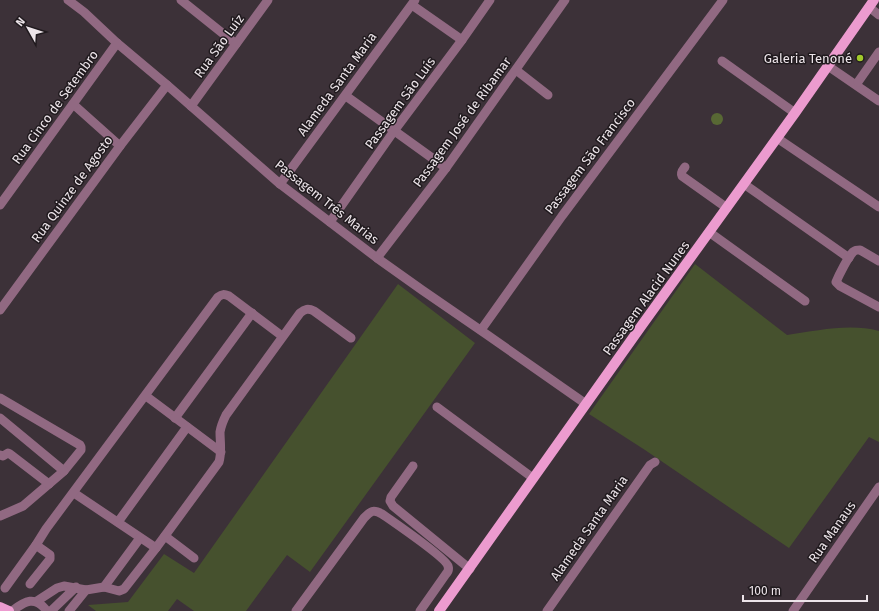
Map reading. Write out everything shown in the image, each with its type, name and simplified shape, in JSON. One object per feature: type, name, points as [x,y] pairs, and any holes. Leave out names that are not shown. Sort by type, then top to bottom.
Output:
[{"type":"main road","name":"Passagem Alacid Nunes","points":[[440,611],[533,478],[795,114],[872,4]]},
{"type":"main road","points":[[0,607],[11,611]]},
{"type":"street","name":"Passagem Três Marias","points":[[68,0],[84,12],[117,43],[280,184],[377,258],[586,404]]},
{"type":"street","points":[[181,0],[236,44]]},
{"type":"street","name":"Rua São Luíz","points":[[191,106],[268,0]]},
{"type":"street","name":"Passagem São Luís","points":[[330,222],[394,131],[490,0]]},
{"type":"street","name":"Passagem José de Ribamar","points":[[377,258],[446,168],[565,0]]},
{"type":"street","name":"Passagem São Francisco","points":[[480,330],[562,216],[723,0]]},
{"type":"street","points":[[414,2],[462,40]]},
{"type":"street","name":"Alameda Santa Maria","points":[[280,184],[414,2]]},
{"type":"street","points":[[872,4],[879,15]]},
{"type":"street","name":"Rua Cinco de Setembro","points":[[0,205],[117,43]]},
{"type":"street","points":[[858,82],[879,52]]},
{"type":"street","points":[[722,61],[795,114]]},
{"type":"street","points":[[828,66],[879,101]]},
{"type":"street","points":[[516,70],[548,95]]},
{"type":"street","name":"Rua Quinze de Agosto","points":[[0,310],[3,299],[167,86]]},
{"type":"street","points":[[346,96],[446,168]]},
{"type":"street","points":[[73,104],[120,146]]},
{"type":"street","points":[[777,138],[879,207]]},
{"type":"street","points":[[685,167],[681,172],[682,176],[727,208]]},
{"type":"street","points":[[744,184],[849,258]]},
{"type":"street","points":[[709,232],[805,301]]},
{"type":"street","points":[[879,261],[860,250],[856,250],[849,258],[836,281],[840,286],[879,307]]},
{"type":"street","points":[[5,588],[46,529],[218,297],[225,294],[229,296],[282,336]]},
{"type":"street","points":[[11,611],[22,603],[37,601],[57,588],[64,586],[86,590],[104,587],[119,591],[124,589],[215,469],[221,457],[220,430],[222,422],[282,336],[300,313],[304,310],[314,310],[351,338]]},
{"type":"street","points":[[175,418],[252,313]]},
{"type":"street","points":[[146,396],[221,452]]},
{"type":"street","points":[[0,398],[81,447],[81,450],[64,471],[49,484],[23,506],[0,516]]},
{"type":"street","points":[[437,407],[533,478]]},
{"type":"street","points":[[0,418],[64,471]]},
{"type":"street","points":[[118,522],[187,427]]},
{"type":"street","points":[[0,455],[3,456],[8,453],[10,454],[49,484]]},
{"type":"street","name":"Alameda Santa Maria","points":[[546,611],[650,465],[655,462]]},
{"type":"street","points":[[413,466],[391,497],[390,501],[393,506],[470,569]]},
{"type":"street","name":"Rua Manaus","points":[[793,611],[879,487]]},
{"type":"street","points":[[74,492],[156,548]]},
{"type":"street","points":[[296,611],[364,518],[372,511],[377,511],[388,518],[436,554],[446,562],[448,566],[446,574],[420,611]]},
{"type":"street","points":[[165,536],[194,558]]},
{"type":"street","points":[[104,587],[140,538]]},
{"type":"street","points":[[30,584],[50,559],[50,555],[36,545]]},
{"type":"street","points":[[51,611],[76,587]]},
{"type":"street","points":[[69,611],[86,590]]},
{"type":"street","points":[[37,601],[47,611]]},
{"type":"shaded area","points":[[715,113],[719,113],[723,119],[719,125],[715,125],[711,121],[711,117]]},
{"type":"shaded area","points":[[695,264],[787,335],[845,328],[879,331],[879,442],[869,437],[789,548],[645,450],[589,414]]},
{"type":"shaded area","points":[[398,284],[475,343],[310,572],[287,555],[246,611],[194,611],[177,599],[168,611],[96,611],[88,605],[128,602],[164,554],[194,573]]},
{"type":"place","name":"Galeria Tenoné","points":[[860,58]]}]
